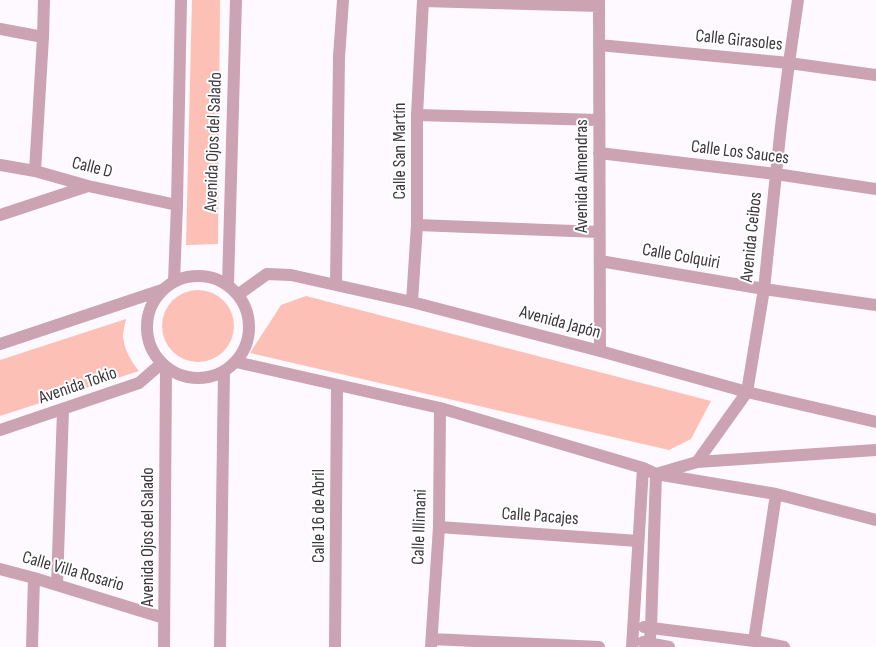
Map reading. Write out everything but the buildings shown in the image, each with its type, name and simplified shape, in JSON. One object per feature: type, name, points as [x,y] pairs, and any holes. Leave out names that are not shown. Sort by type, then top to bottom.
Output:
[{"type":"street","points":[[35,171],[44,0]]},
{"type":"street","name":"Avenida Ojos del Salado","points":[[174,282],[181,0]]},
{"type":"street","name":"Avenida Ojos del Salado","points":[[228,284],[236,0]]},
{"type":"street","points":[[336,284],[339,57],[343,0]]},
{"type":"street","points":[[423,0],[599,3]]},
{"type":"street","name":"Calle San Martín","points":[[412,302],[417,225],[417,115],[423,0]]},
{"type":"street","name":"Avenida Ceibos","points":[[697,462],[747,392],[764,289],[788,63],[798,0]]},
{"type":"street","name":"Avenida Almendras","points":[[599,3],[600,351]]},
{"type":"street","points":[[0,29],[43,37]]},
{"type":"street","name":"Calle Girasoles","points":[[599,45],[788,63],[876,76]]},
{"type":"street","points":[[417,115],[599,120]]},
{"type":"street","name":"Calle Los Sauces","points":[[599,153],[776,174],[876,189]]},
{"type":"street","name":"Calle D","points":[[0,165],[35,171],[88,186],[177,205]]},
{"type":"street","points":[[0,215],[88,186]]},
{"type":"street","points":[[417,225],[599,232]]},
{"type":"street","name":"Calle Colquiri","points":[[600,261],[764,289],[876,305]]},
{"type":"street","name":"Avenida Japón","points":[[239,294],[267,274],[291,275],[336,284],[600,351],[747,392],[876,422]]},
{"type":"street","points":[[0,344],[162,290],[187,276],[201,275],[215,278],[228,284],[239,294],[246,307],[250,321],[249,336],[244,350],[236,362],[224,371],[213,376],[201,378],[177,374],[164,365],[156,357],[150,344],[147,330],[150,308],[162,290]]},
{"type":"street","points":[[236,362],[440,408],[643,468],[656,474],[776,494],[876,520]]},
{"type":"street","name":"Avenida Ojos del Salado","points":[[164,365],[164,647]]},
{"type":"street","name":"Avenida Tokio","points":[[0,430],[139,383],[164,365]]},
{"type":"street","points":[[220,647],[224,371]]},
{"type":"street","name":"Calle 16 de Abril","points":[[335,647],[337,385]]},
{"type":"street","name":"Calle Illimani","points":[[432,643],[439,528],[440,408]]},
{"type":"street","points":[[57,585],[63,410]]},
{"type":"street","points":[[656,474],[697,462],[876,450]]},
{"type":"street","points":[[643,468],[633,644],[669,647]]},
{"type":"street","points":[[650,645],[656,474]]},
{"type":"street","points":[[754,641],[776,494]]},
{"type":"street","name":"Calle Pacajes","points":[[439,528],[638,541]]},
{"type":"street","name":"Calle Villa Rosario","points":[[0,569],[164,618]]},
{"type":"street","points":[[32,647],[34,578]]},
{"type":"street","points":[[634,626],[754,641],[784,647]]},
{"type":"street","points":[[432,643],[599,647]]},
{"type":"shaded area","points":[[192,0],[220,0],[218,244],[186,245]]},
{"type":"shaded area","points":[[205,290],[224,300],[232,312],[234,326],[232,340],[224,352],[212,360],[191,362],[172,352],[164,340],[162,319],[172,300],[184,292]]},
{"type":"shaded area","points":[[306,296],[711,401],[691,439],[669,450],[250,353],[281,305]]},
{"type":"shaded area","points":[[126,319],[123,336],[126,350],[139,371],[0,416],[0,360]]}]
